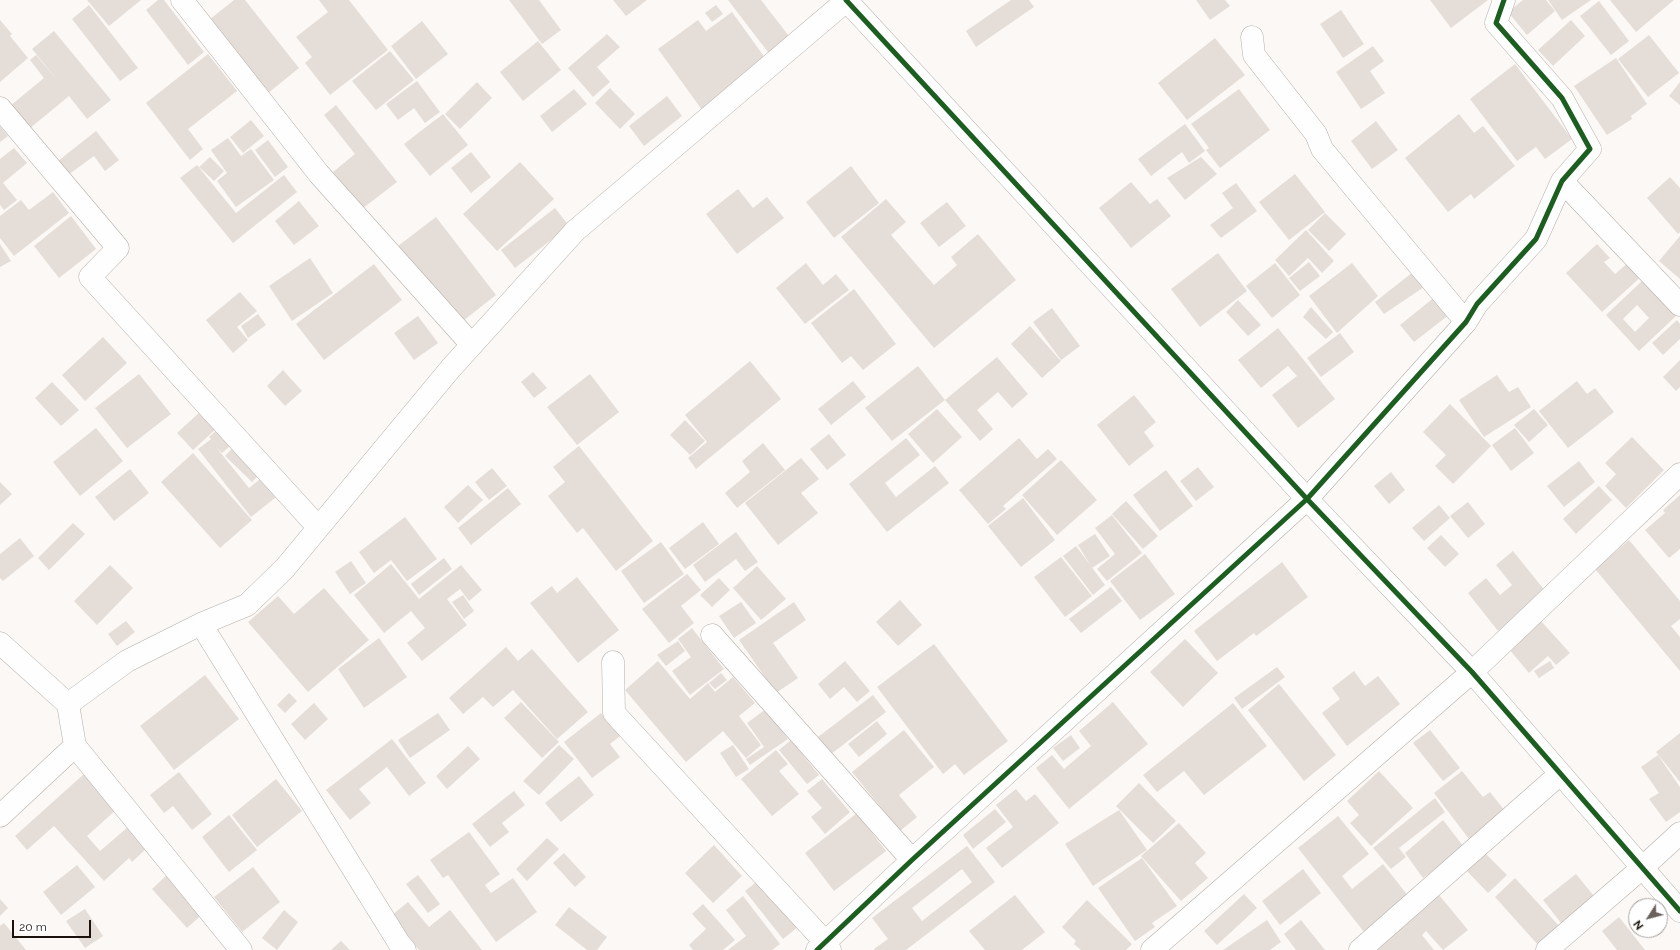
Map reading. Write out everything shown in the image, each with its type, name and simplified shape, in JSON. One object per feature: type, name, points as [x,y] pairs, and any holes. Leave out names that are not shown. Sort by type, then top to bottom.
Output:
[{"type":"street","points":[[182,0],[319,174],[472,345]]},
{"type":"street","points":[[68,704],[127,661],[201,624],[247,605],[285,568],[472,345],[575,231],[846,0],[1307,499],[1472,672],[1680,910]]},
{"type":"street","points":[[613,662],[614,714],[824,948],[912,860],[1307,499],[1466,322],[1477,304],[1536,239],[1562,181],[1590,149],[1562,98],[1496,23],[1504,0]]},
{"type":"street","points":[[1252,37],[1254,55],[1316,134],[1322,149],[1466,322]]},
{"type":"street","points":[[0,108],[118,248],[90,277],[318,527]]},
{"type":"street","points":[[1562,181],[1680,305]]},
{"type":"street","points":[[1152,950],[1472,672],[1680,474]]},
{"type":"street","points":[[201,624],[399,943],[405,950]]},
{"type":"street","points":[[712,635],[912,860]]},
{"type":"street","points":[[0,643],[68,704],[75,746],[241,950]]},
{"type":"street","points":[[0,816],[75,746]]},
{"type":"street","points":[[1360,950],[1560,774]]},
{"type":"street","points":[[1547,950],[1680,833]]},
{"type":"building","points":[[87,0],[141,0],[109,26]]},
{"type":"building","points":[[158,0],[164,0],[204,52],[188,65],[146,10]]},
{"type":"building","points":[[234,0],[245,0],[299,68],[267,94],[209,20]]},
{"type":"building","points":[[319,0],[349,0],[388,50],[330,95],[305,63],[312,57],[296,37],[328,12]]},
{"type":"building","points":[[509,0],[539,0],[561,30],[542,44]]},
{"type":"building","points":[[613,0],[647,0],[626,16]]},
{"type":"building","points":[[728,0],[761,0],[792,40],[771,56]]},
{"type":"building","points":[[1011,0],[1029,0],[1034,7],[976,47],[966,31]]},
{"type":"building","points":[[1196,0],[1225,0],[1230,6],[1210,20]]},
{"type":"building","points":[[1430,0],[1488,0],[1451,28]]},
{"type":"building","points":[[1523,0],[1546,0],[1555,11],[1527,35],[1508,12]]},
{"type":"building","points":[[1548,0],[1591,0],[1562,20]]},
{"type":"building","points":[[1610,0],[1674,0],[1636,32]]},
{"type":"building","points":[[1599,1],[1629,41],[1611,55],[1580,16]]},
{"type":"building","points":[[89,5],[138,68],[120,81],[72,19]]},
{"type":"building","points":[[716,5],[723,14],[712,22],[705,13]]},
{"type":"building","points":[[1341,10],[1364,44],[1343,58],[1320,24]]},
{"type":"building","points":[[732,12],[768,62],[702,110],[658,49],[698,20],[706,31]]},
{"type":"building","points":[[0,20],[12,34],[10,36],[28,58],[0,82]]},
{"type":"building","points":[[1571,20],[1585,36],[1553,66],[1538,50]]},
{"type":"building","points":[[422,21],[448,54],[416,79],[391,46]]},
{"type":"building","points":[[54,31],[111,100],[87,119],[69,96],[29,129],[10,106],[44,78],[30,60],[36,55],[58,81],[32,49]]},
{"type":"building","points":[[607,34],[620,47],[597,67],[610,82],[593,97],[568,68]]},
{"type":"building","points":[[1649,35],[1679,73],[1648,97],[1618,59]]},
{"type":"building","points":[[1215,38],[1245,75],[1187,120],[1158,83]]},
{"type":"building","points":[[538,41],[561,70],[523,101],[500,72]]},
{"type":"building","points":[[1373,46],[1384,61],[1370,71],[1385,93],[1361,109],[1336,72]]},
{"type":"building","points":[[390,51],[414,80],[376,110],[352,81]]},
{"type":"building","points":[[208,54],[237,91],[188,129],[203,149],[190,160],[146,103]]},
{"type":"building","points":[[1616,58],[1647,104],[1631,116],[1632,119],[1607,135],[1574,86]]},
{"type":"building","points":[[1515,64],[1572,139],[1545,159],[1536,147],[1517,161],[1470,99]]},
{"type":"building","points":[[417,81],[440,112],[425,123],[414,108],[398,120],[386,104]]},
{"type":"building","points":[[477,82],[492,98],[460,129],[445,114]]},
{"type":"building","points":[[1680,82],[1680,105],[1669,96]]},
{"type":"building","points":[[610,88],[635,114],[620,129],[595,103]]},
{"type":"building","points":[[574,89],[587,104],[552,132],[540,116]]},
{"type":"building","points":[[1239,89],[1270,130],[1220,168],[1206,150],[1209,148],[1191,124]]},
{"type":"building","points":[[667,96],[682,116],[644,146],[629,126]]},
{"type":"building","points":[[336,105],[397,182],[362,209],[333,172],[355,154],[324,115]]},
{"type":"building","points":[[443,114],[468,145],[430,176],[404,144]]},
{"type":"building","points":[[1459,114],[1474,133],[1483,126],[1515,166],[1474,199],[1471,194],[1448,212],[1405,158]]},
{"type":"building","points":[[251,120],[264,136],[243,153],[230,137]]},
{"type":"building","points":[[1376,121],[1398,150],[1372,169],[1351,141]]},
{"type":"building","points":[[1185,124],[1205,151],[1189,163],[1182,152],[1151,176],[1138,159]]},
{"type":"building","points":[[0,126],[8,136],[0,142]]},
{"type":"building","points":[[96,131],[119,160],[105,171],[94,156],[68,175],[58,161]]},
{"type":"building","points":[[228,138],[241,156],[251,149],[274,180],[236,207],[217,181],[227,173],[211,150]]},
{"type":"building","points":[[268,140],[288,167],[275,177],[255,150]]},
{"type":"building","points":[[14,148],[27,163],[3,183],[17,200],[4,210],[0,205],[0,159]]},
{"type":"building","points":[[471,152],[491,177],[471,193],[451,168]]},
{"type":"building","points":[[210,157],[224,171],[214,181],[199,167]]},
{"type":"building","points":[[1201,157],[1217,174],[1185,200],[1167,178]]},
{"type":"building","points":[[520,162],[554,199],[497,251],[463,214]]},
{"type":"building","points":[[197,165],[236,213],[284,175],[297,192],[233,243],[180,178]]},
{"type":"building","points":[[851,166],[879,203],[834,238],[806,202]]},
{"type":"building","points":[[1295,174],[1325,212],[1289,240],[1259,202]]},
{"type":"building","points":[[1670,177],[1680,188],[1680,232],[1678,234],[1647,198]]},
{"type":"building","points":[[1131,182],[1150,204],[1157,199],[1171,216],[1131,248],[1099,208]]},
{"type":"building","points":[[1236,183],[1257,211],[1221,238],[1210,225],[1233,208],[1222,193]]},
{"type":"building","points":[[738,189],[753,208],[767,197],[784,218],[737,254],[706,214]]},
{"type":"building","points":[[53,192],[69,213],[14,256],[0,238],[0,216],[21,200],[29,210]]},
{"type":"building","points":[[886,199],[906,222],[891,235],[934,285],[957,265],[951,257],[978,234],[1016,280],[934,348],[841,237]]},
{"type":"building","points":[[299,201],[319,226],[294,245],[275,221]]},
{"type":"building","points":[[947,202],[966,226],[939,247],[920,223]]},
{"type":"building","points":[[555,208],[569,226],[515,268],[501,250]]},
{"type":"building","points":[[1325,213],[1346,234],[1329,251],[1308,230]]},
{"type":"building","points":[[71,216],[96,249],[59,278],[34,246]]},
{"type":"building","points":[[436,217],[496,295],[459,324],[398,246]]},
{"type":"building","points":[[1306,230],[1334,261],[1322,273],[1308,258],[1289,276],[1275,260]]},
{"type":"building","points":[[1680,236],[1680,279],[1659,261]]},
{"type":"building","points":[[0,244],[11,261],[0,267]]},
{"type":"building","points":[[1597,244],[1610,258],[1604,262],[1615,274],[1630,261],[1643,275],[1602,312],[1566,273]]},
{"type":"building","points":[[1218,253],[1247,291],[1200,327],[1171,289]]},
{"type":"building","points":[[310,258],[333,293],[292,321],[269,286]]},
{"type":"building","points":[[1309,262],[1320,276],[1300,291],[1289,278]]},
{"type":"building","points":[[806,263],[823,285],[836,274],[849,290],[805,324],[776,288]]},
{"type":"building","points":[[1275,263],[1300,295],[1272,318],[1246,286]]},
{"type":"building","points":[[1352,263],[1378,296],[1337,333],[1309,296]]},
{"type":"building","points":[[374,264],[402,300],[324,360],[296,324]]},
{"type":"building","points":[[1413,272],[1424,287],[1384,314],[1375,302]]},
{"type":"building","points":[[1643,280],[1676,316],[1639,351],[1606,315]],"holes":[[[1637,305],[1649,318],[1635,332],[1623,319]]]},
{"type":"building","points":[[854,289],[896,344],[863,370],[851,356],[842,363],[811,323]]},
{"type":"building","points":[[240,292],[257,311],[237,327],[248,340],[233,353],[206,320]]},
{"type":"building","points":[[1436,296],[1450,314],[1414,342],[1400,325]]},
{"type":"building","points":[[1238,300],[1261,325],[1248,336],[1226,312]]},
{"type":"building","points":[[1311,307],[1333,332],[1326,339],[1303,317]]},
{"type":"building","points":[[1052,308],[1080,346],[1061,360],[1033,322]]},
{"type":"building","points":[[258,314],[266,325],[248,338],[241,326]]},
{"type":"building","points":[[418,316],[438,343],[414,360],[394,333]]},
{"type":"building","points":[[1677,320],[1680,324],[1680,339],[1663,355],[1652,343]]},
{"type":"building","points":[[1030,326],[1061,361],[1042,378],[1011,344]]},
{"type":"building","points":[[1278,328],[1335,399],[1298,428],[1272,395],[1297,376],[1288,366],[1261,388],[1238,360]]},
{"type":"building","points":[[1340,333],[1354,352],[1321,377],[1307,358]]},
{"type":"building","points":[[103,337],[127,363],[85,401],[62,375]]},
{"type":"building","points":[[997,357],[1028,394],[1012,408],[998,392],[977,410],[993,429],[980,441],[945,400]]},
{"type":"building","points":[[1680,360],[1680,387],[1676,391],[1663,377]]},
{"type":"building","points":[[750,361],[781,399],[696,469],[688,458],[707,442],[685,415]]},
{"type":"building","points":[[918,366],[945,400],[892,441],[865,408]]},
{"type":"building","points":[[283,370],[302,391],[285,406],[267,386]]},
{"type":"building","points":[[533,372],[547,388],[534,398],[521,382]]},
{"type":"building","points":[[139,374],[171,414],[127,448],[95,408]]},
{"type":"building","points":[[590,374],[619,412],[577,445],[547,407]]},
{"type":"building","points":[[1497,375],[1509,392],[1518,387],[1531,407],[1484,437],[1459,400]]},
{"type":"building","points":[[853,381],[866,397],[831,425],[818,409]]},
{"type":"building","points":[[1577,381],[1587,394],[1595,388],[1614,412],[1568,448],[1539,411]]},
{"type":"building","points":[[52,382],[79,410],[61,426],[35,398]]},
{"type":"building","points":[[1134,395],[1156,422],[1144,432],[1154,446],[1129,466],[1097,425]]},
{"type":"building","points":[[1450,404],[1491,446],[1453,484],[1435,466],[1446,455],[1423,432]]},
{"type":"building","points":[[937,409],[962,437],[933,463],[908,434]]},
{"type":"building","points":[[1534,409],[1548,425],[1529,442],[1514,425]]},
{"type":"building","points":[[201,411],[217,428],[193,450],[177,433]]},
{"type":"building","points":[[685,420],[705,441],[690,455],[670,435]]},
{"type":"building","points":[[224,424],[237,440],[222,453],[216,447],[249,488],[265,475],[280,494],[251,517],[198,449],[211,439],[209,437]]},
{"type":"building","points":[[96,428],[123,461],[80,496],[53,462]]},
{"type":"building","points":[[1515,428],[1534,453],[1511,471],[1492,445]]},
{"type":"building","points":[[829,434],[846,455],[827,470],[810,449]]},
{"type":"building","points":[[1632,437],[1664,470],[1626,508],[1605,486],[1616,474],[1605,463]]},
{"type":"building","points":[[906,438],[920,455],[885,483],[896,497],[935,466],[949,483],[887,532],[849,484]]},
{"type":"building","points":[[1019,438],[1037,459],[1048,449],[1057,459],[1003,506],[1006,509],[988,524],[959,490]]},
{"type":"building","points":[[763,443],[785,470],[737,508],[725,493],[750,472],[742,461]]},
{"type":"building","points":[[236,444],[263,471],[252,482],[225,456]]},
{"type":"building","points":[[579,446],[653,541],[616,571],[583,528],[577,533],[548,496],[565,482],[553,467]]},
{"type":"building","points":[[193,453],[252,520],[220,548],[161,482]]},
{"type":"building","points":[[801,458],[819,479],[801,493],[818,513],[778,545],[745,503]]},
{"type":"building","points":[[1061,460],[1097,500],[1057,535],[1022,495]]},
{"type":"building","points":[[1579,461],[1595,482],[1564,507],[1547,486]]},
{"type":"building","points":[[1198,467],[1214,487],[1196,501],[1180,481]]},
{"type":"building","points":[[492,468],[507,486],[489,500],[475,482]]},
{"type":"building","points":[[130,469],[149,493],[114,521],[95,497]]},
{"type":"building","points":[[1166,470],[1193,506],[1160,531],[1133,495]]},
{"type":"building","points":[[1391,472],[1405,490],[1389,504],[1374,486]]},
{"type":"building","points":[[0,482],[12,494],[0,505]]},
{"type":"building","points":[[468,485],[483,500],[458,523],[444,507]]},
{"type":"building","points":[[1599,486],[1612,500],[1576,534],[1563,519]]},
{"type":"building","points":[[508,488],[521,504],[471,545],[458,528]]},
{"type":"building","points":[[1680,495],[1680,549],[1669,558],[1645,530],[1665,513],[1663,510]]},
{"type":"building","points":[[1023,498],[1055,540],[1021,567],[988,526]]},
{"type":"building","points":[[1126,501],[1158,536],[1143,549],[1112,514]]},
{"type":"building","points":[[1468,502],[1485,524],[1468,538],[1450,516]]},
{"type":"building","points":[[1439,505],[1450,518],[1424,541],[1412,528]]},
{"type":"building","points":[[1112,515],[1142,553],[1107,581],[1097,569],[1115,554],[1095,528]]},
{"type":"building","points":[[405,517],[437,559],[407,581],[391,560],[374,573],[359,552]]},
{"type":"building","points":[[703,522],[719,544],[685,569],[669,548]]},
{"type":"building","points":[[73,523],[85,534],[49,570],[38,558]]},
{"type":"building","points":[[736,532],[758,562],[745,571],[736,559],[705,582],[693,565]]},
{"type":"building","points":[[1095,534],[1110,556],[1092,568],[1078,545]]},
{"type":"building","points":[[1441,535],[1459,554],[1445,567],[1427,548]]},
{"type":"building","points":[[20,538],[34,556],[3,581],[0,578],[0,554]]},
{"type":"building","points":[[1629,540],[1680,601],[1680,619],[1671,626],[1680,637],[1680,671],[1595,569]]},
{"type":"building","points":[[661,542],[684,574],[644,603],[621,571]]},
{"type":"building","points":[[1076,546],[1105,585],[1093,595],[1063,556]]},
{"type":"building","points":[[1513,551],[1546,592],[1498,631],[1468,593],[1486,578],[1500,595],[1512,585],[1496,565]]},
{"type":"building","points":[[1145,554],[1175,594],[1140,620],[1110,581]]},
{"type":"building","points":[[1061,557],[1092,596],[1065,617],[1034,577]]},
{"type":"building","points":[[444,558],[452,569],[419,595],[411,584]]},
{"type":"building","points":[[351,561],[366,583],[350,594],[335,572]]},
{"type":"building","points":[[1282,562],[1308,597],[1256,636],[1254,633],[1217,661],[1194,631]]},
{"type":"building","points":[[391,564],[419,599],[461,565],[482,590],[469,601],[460,589],[447,599],[467,625],[422,661],[407,643],[425,628],[411,611],[384,633],[354,595]]},
{"type":"building","points":[[110,565],[133,588],[97,625],[74,601]]},
{"type":"building","points":[[757,566],[786,599],[761,620],[733,588]]},
{"type":"building","points":[[687,574],[701,590],[681,606],[694,623],[669,643],[642,609]]},
{"type":"building","points":[[577,577],[619,630],[578,663],[530,603],[552,586],[557,593]]},
{"type":"building","points":[[719,578],[730,590],[712,607],[700,595]]},
{"type":"building","points":[[1111,587],[1122,601],[1081,633],[1069,619]]},
{"type":"building","points":[[324,588],[369,640],[308,692],[248,622],[278,596],[294,614]]},
{"type":"building","points":[[463,595],[474,611],[464,619],[452,602]]},
{"type":"building","points":[[900,600],[922,625],[898,646],[876,622]]},
{"type":"building","points":[[741,602],[756,623],[734,638],[719,616]]},
{"type":"building","points":[[794,602],[806,620],[773,643],[798,678],[776,693],[739,640]]},
{"type":"building","points":[[126,621],[135,632],[117,646],[108,634]]},
{"type":"building","points":[[1541,621],[1570,653],[1556,665],[1548,656],[1529,673],[1509,649]]},
{"type":"building","points":[[692,628],[724,669],[690,695],[672,671],[691,657],[678,639]]},
{"type":"building","points":[[379,638],[407,677],[364,708],[338,669]]},
{"type":"building","points":[[1185,639],[1218,673],[1183,707],[1150,672]]},
{"type":"building","points":[[678,641],[685,651],[666,666],[657,655]]},
{"type":"building","points":[[934,644],[1008,741],[964,775],[955,764],[943,774],[877,687]]},
{"type":"building","points":[[506,647],[518,661],[532,649],[588,712],[557,739],[513,690],[493,707],[483,697],[463,714],[449,698]]},
{"type":"building","points":[[658,661],[690,699],[708,683],[715,692],[733,677],[755,703],[739,716],[761,745],[746,758],[723,731],[686,762],[625,690]]},
{"type":"building","points":[[845,661],[870,691],[857,702],[844,687],[830,699],[818,684]]},
{"type":"building","points":[[1550,661],[1554,668],[1539,678],[1534,671]]},
{"type":"building","points":[[1277,667],[1285,677],[1242,709],[1234,698]]},
{"type":"building","points":[[1354,671],[1365,686],[1378,676],[1400,704],[1347,746],[1322,713],[1340,699],[1332,688]]},
{"type":"building","points":[[721,673],[727,680],[715,689],[709,683]]},
{"type":"building","points":[[205,675],[239,719],[174,770],[140,726]]},
{"type":"building","points":[[1279,684],[1336,755],[1304,781],[1248,710]]},
{"type":"building","points":[[289,693],[297,701],[285,713],[277,705]]},
{"type":"building","points":[[873,695],[886,712],[831,754],[818,737]]},
{"type":"building","points":[[521,702],[559,742],[542,758],[504,718]]},
{"type":"building","points":[[1113,702],[1148,744],[1069,809],[1036,768],[1052,755],[1064,769],[1091,746],[1079,731]]},
{"type":"building","points":[[314,703],[328,719],[305,740],[291,724]]},
{"type":"building","points":[[1233,703],[1267,746],[1204,795],[1184,771],[1157,792],[1143,775]]},
{"type":"building","points":[[766,709],[788,739],[750,765],[746,759],[764,747],[747,723]]},
{"type":"building","points":[[438,713],[450,730],[410,758],[398,740]]},
{"type":"building","points":[[601,713],[620,736],[610,744],[620,757],[592,778],[564,742]]},
{"type":"building","points":[[877,721],[887,734],[859,757],[848,744]]},
{"type":"building","points":[[904,730],[934,767],[899,795],[917,817],[900,831],[852,772]]},
{"type":"building","points":[[1430,730],[1460,768],[1443,781],[1413,743]]},
{"type":"building","points":[[1680,733],[1680,782],[1656,752]]},
{"type":"building","points":[[1071,735],[1080,748],[1063,761],[1053,748]]},
{"type":"building","points":[[392,739],[426,783],[409,796],[387,767],[359,789],[371,803],[350,820],[326,790]]},
{"type":"building","points":[[791,740],[819,775],[807,784],[779,750]]},
{"type":"building","points":[[559,745],[574,759],[539,795],[523,781]]},
{"type":"building","points":[[733,745],[749,769],[736,777],[720,753]]},
{"type":"building","points":[[468,746],[480,759],[447,789],[436,776]]},
{"type":"building","points":[[776,750],[788,764],[779,771],[799,794],[772,816],[741,779]]},
{"type":"building","points":[[1658,755],[1680,787],[1680,812],[1666,822],[1649,799],[1659,793],[1641,767]]},
{"type":"building","points":[[1379,771],[1413,808],[1371,846],[1350,823],[1359,815],[1347,801]]},
{"type":"building","points":[[1462,771],[1483,797],[1490,792],[1505,811],[1469,839],[1434,793]]},
{"type":"building","points":[[179,772],[212,814],[192,830],[173,806],[164,813],[150,795]]},
{"type":"building","points":[[84,774],[116,810],[87,836],[100,851],[128,827],[147,848],[132,862],[129,858],[104,881],[54,826],[27,850],[15,836]]},
{"type":"building","points":[[579,776],[594,795],[561,822],[545,803]]},
{"type":"building","points":[[276,779],[302,811],[257,847],[232,815]]},
{"type":"building","points":[[822,779],[850,812],[825,834],[811,817],[822,808],[807,791]]},
{"type":"building","points":[[1139,783],[1176,821],[1153,843],[1116,806]]},
{"type":"building","points":[[1016,789],[1026,801],[1035,794],[1059,823],[1002,868],[986,848],[1013,827],[996,805]]},
{"type":"building","points":[[514,791],[525,805],[502,823],[509,832],[490,847],[472,824]]},
{"type":"building","points":[[1435,798],[1445,812],[1399,848],[1406,857],[1391,869],[1373,848]]},
{"type":"building","points":[[995,809],[1006,822],[973,849],[963,835]]},
{"type":"building","points":[[1119,810],[1147,850],[1093,886],[1065,844]]},
{"type":"building","points":[[857,813],[886,851],[834,891],[805,853]]},
{"type":"building","points":[[229,815],[257,850],[229,872],[202,837]]},
{"type":"building","points":[[1338,816],[1369,854],[1342,876],[1352,889],[1383,864],[1409,897],[1364,932],[1298,848]]},
{"type":"building","points":[[1443,820],[1464,847],[1423,878],[1405,853]]},
{"type":"building","points":[[1179,823],[1206,853],[1195,863],[1208,878],[1181,901],[1141,856]]},
{"type":"building","points":[[469,832],[500,874],[485,885],[491,893],[513,878],[537,912],[496,942],[448,875],[443,878],[430,860]]},
{"type":"building","points":[[547,838],[559,849],[527,881],[516,869]]},
{"type":"building","points":[[714,845],[742,876],[713,903],[685,873]]},
{"type":"building","points":[[967,846],[995,882],[906,950],[875,950],[874,949],[888,939],[872,918]],"holes":[[[962,869],[972,882],[922,921],[912,908]]]},
{"type":"building","points":[[564,853],[586,877],[575,887],[553,863]]},
{"type":"building","points":[[1485,853],[1507,875],[1488,893],[1467,871]]},
{"type":"building","points":[[1142,858],[1177,906],[1152,923],[1155,927],[1135,941],[1098,888]]},
{"type":"building","points":[[77,865],[95,887],[61,915],[43,892]]},
{"type":"building","points":[[253,867],[280,902],[242,932],[214,897]]},
{"type":"building","points":[[1303,869],[1321,893],[1280,925],[1262,901]]},
{"type":"building","points":[[170,872],[205,912],[187,928],[152,889]]},
{"type":"building","points":[[1576,874],[1598,901],[1565,928],[1543,900]]},
{"type":"building","points":[[418,875],[440,904],[428,913],[406,884]]},
{"type":"building","points":[[1515,878],[1560,927],[1539,946],[1495,897]]},
{"type":"building","points":[[760,879],[798,927],[783,939],[745,891]]},
{"type":"building","points":[[1244,894],[1257,908],[1217,945],[1204,931]]},
{"type":"building","points":[[1015,895],[1045,932],[1022,950],[985,950],[969,931]]},
{"type":"building","points":[[1439,895],[1468,930],[1443,950],[1426,931],[1422,935],[1434,950],[1372,950]]},
{"type":"building","points":[[743,896],[780,944],[772,950],[728,950],[746,936],[726,910]]},
{"type":"building","points":[[0,899],[8,908],[0,916]]},
{"type":"building","points":[[1087,900],[1132,944],[1126,950],[1081,950],[1074,944],[1076,941],[1062,927]]},
{"type":"building","points":[[408,902],[429,927],[450,910],[482,950],[419,950],[391,916]]},
{"type":"building","points":[[703,904],[735,940],[723,950],[693,950],[689,945],[706,929],[692,914]]},
{"type":"building","points":[[569,907],[607,937],[597,950],[587,950],[555,925]]},
{"type":"building","points":[[85,909],[103,936],[85,948],[66,921]]},
{"type":"building","points":[[284,910],[298,922],[277,950],[262,938]]},
{"type":"building","points":[[1619,917],[1628,928],[1628,938],[1636,938],[1645,950],[1617,950],[1602,931]]},
{"type":"building","points":[[1267,920],[1281,942],[1270,950],[1223,950]]},
{"type":"building","points":[[1301,920],[1325,950],[1296,950],[1284,934]]},
{"type":"building","points":[[4,923],[26,950],[0,950],[0,926]]},
{"type":"building","points":[[341,941],[350,950],[331,950]]},
{"type":"cycle path","points":[[846,0],[1307,499],[1472,672],[1680,911]]},
{"type":"cycle path","points":[[817,950],[912,860],[1307,499],[1466,322],[1477,304],[1536,239],[1562,181],[1590,149],[1562,98],[1496,23],[1504,0]]}]
